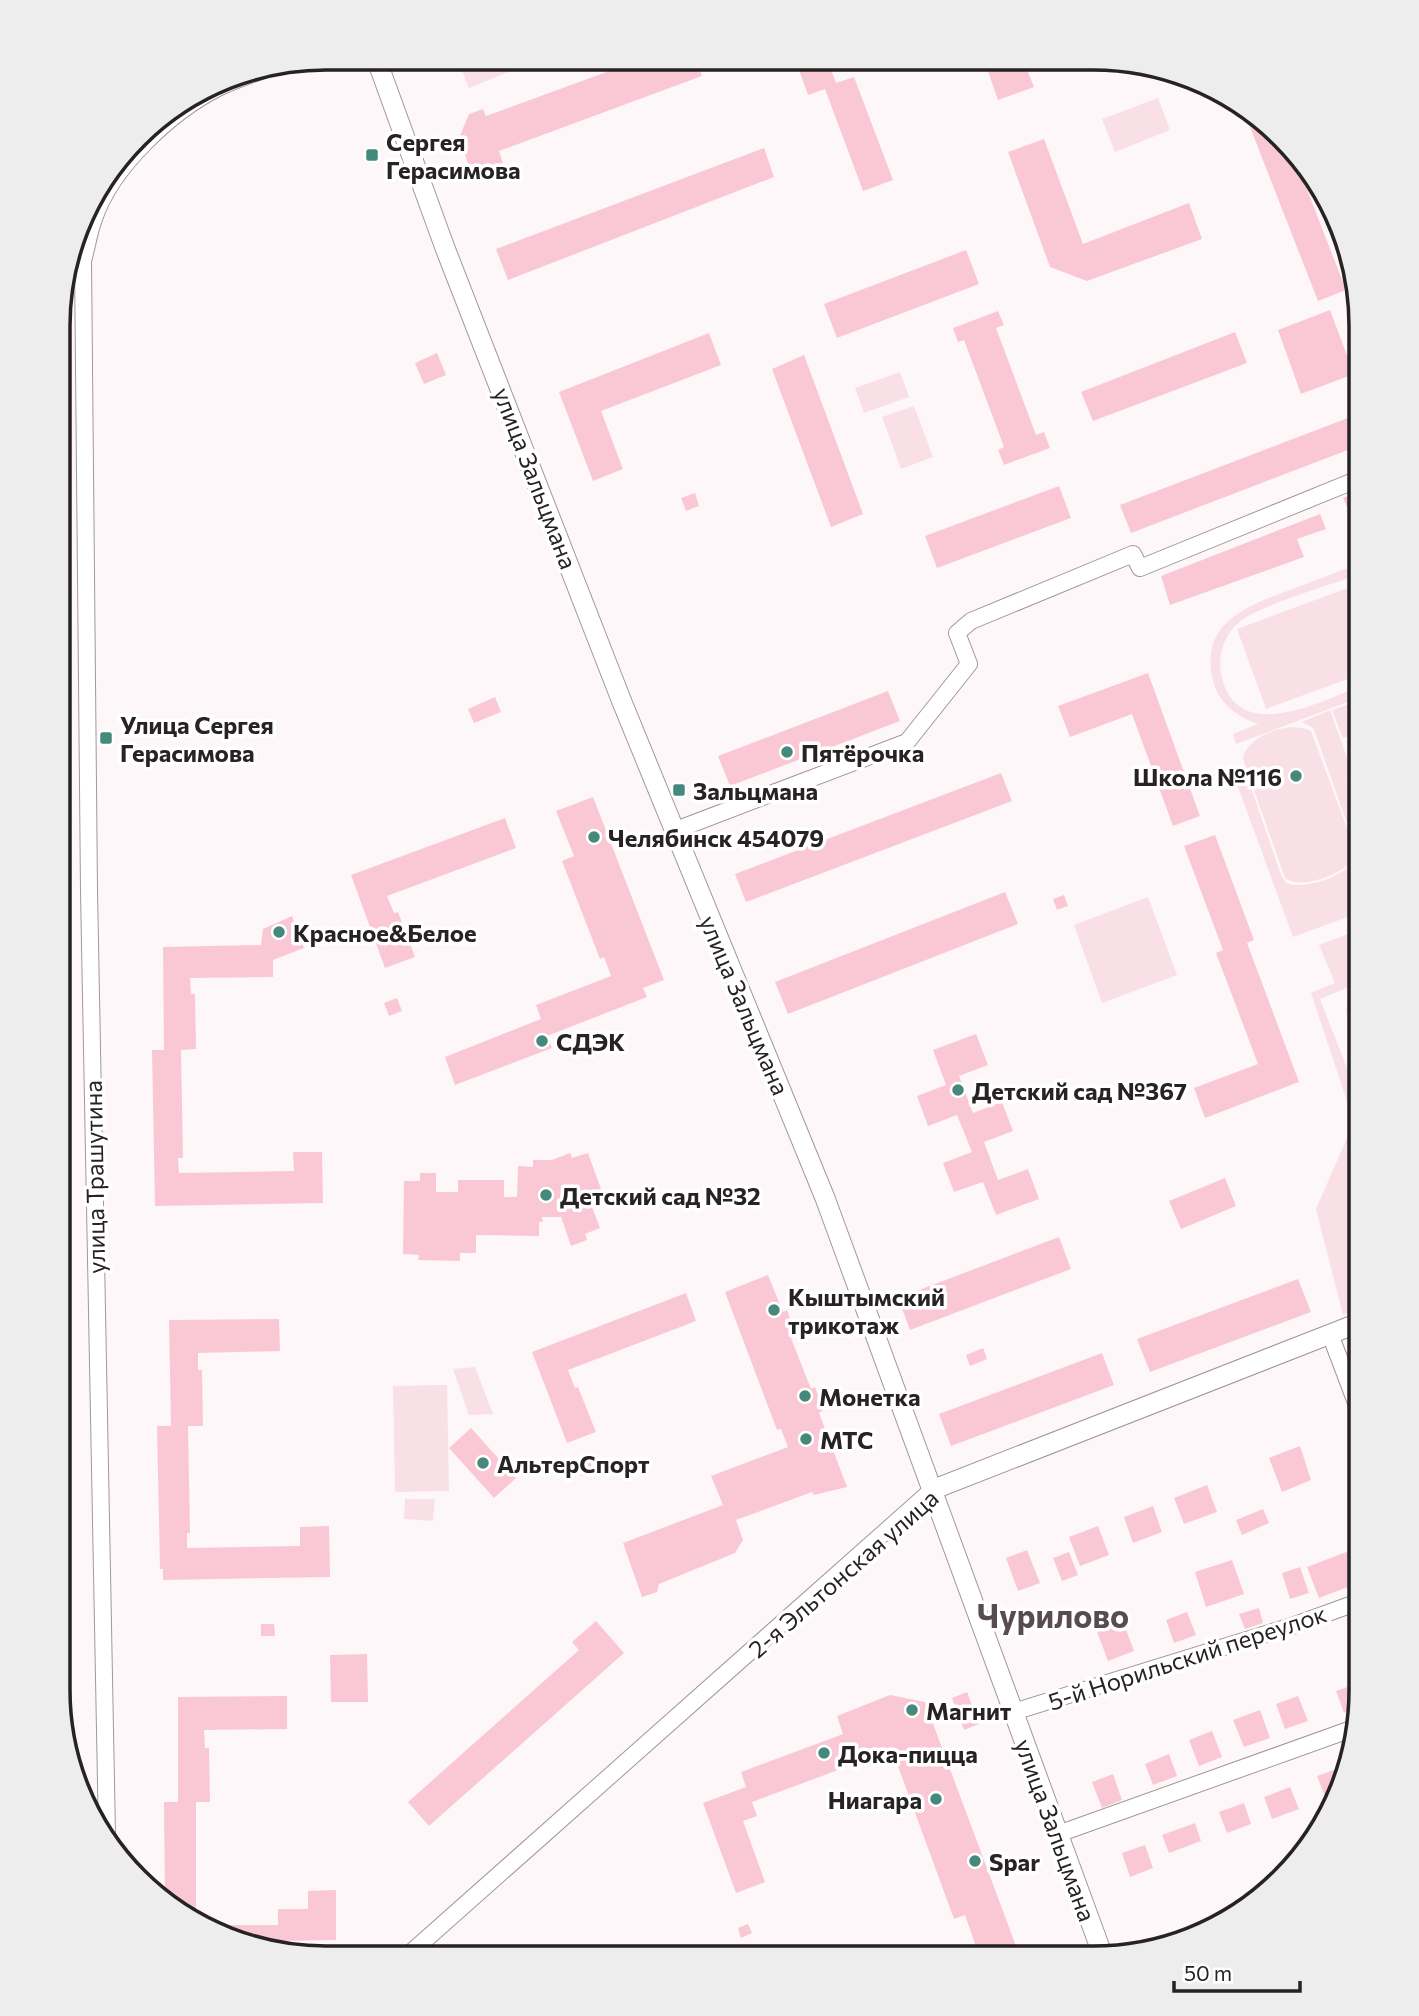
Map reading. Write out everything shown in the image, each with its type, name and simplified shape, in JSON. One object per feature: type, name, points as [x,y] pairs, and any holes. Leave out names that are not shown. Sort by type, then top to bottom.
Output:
[{"type":"street","name":"улица Зальцмана","points":[[380,70],[445,248],[622,702],[820,1186],[1099,1946]]},
{"type":"street","name":"улица Трашутина","points":[[93,219],[83,261],[88,869],[107,1822]]},
{"type":"street","points":[[676,830],[907,742],[969,664],[957,633],[971,621],[1133,554],[1140,568],[1349,483]]},
{"type":"street","name":"2-я Эльтонская улица","points":[[418,1946],[932,1490],[1349,1327]]},
{"type":"street","points":[[1330,1334],[1349,1384]]},
{"type":"street","name":"5-й Норильский переулок","points":[[1013,1712],[1292,1626],[1349,1605]]},
{"type":"street","points":[[1058,1834],[1346,1731]]},
{"type":"shaded area","points":[[462,70],[514,70],[469,88]]},
{"type":"shaded area","points":[[1158,98],[1170,130],[1115,152],[1102,119]]},
{"type":"shaded area","points":[[900,372],[909,397],[864,413],[855,388]]},
{"type":"shaded area","points":[[914,406],[933,457],[901,469],[882,417]]},
{"type":"shaded area","points":[[1349,568],[1349,578],[1260,610],[1237,624],[1225,640],[1220,666],[1229,695],[1243,708],[1260,714],[1302,708],[1349,691],[1349,702],[1236,744],[1233,734],[1258,724],[1234,712],[1222,700],[1214,685],[1211,657],[1214,642],[1221,629],[1232,618],[1259,602]]},
{"type":"shaded area","points":[[1349,587],[1349,678],[1266,709],[1237,629]]},
{"type":"shaded area","points":[[1349,704],[1349,736],[1343,738],[1332,710]]},
{"type":"shaded area","points":[[1330,710],[1349,763],[1349,829],[1313,728],[1302,722]]},
{"type":"shaded area","points":[[1293,727],[1311,731],[1349,834],[1349,864],[1321,879],[1301,882],[1285,878],[1243,759],[1252,743],[1271,732]]},
{"type":"shaded area","points":[[1248,779],[1286,883],[1303,885],[1342,872],[1349,866],[1349,916],[1293,937],[1237,784]]},
{"type":"shaded area","points":[[1148,897],[1177,975],[1102,1003],[1074,925]]},
{"type":"shaded area","points":[[1349,934],[1349,987],[1320,999],[1349,1073],[1349,1107],[1311,993],[1335,983],[1319,945]]},
{"type":"shaded area","points":[[1349,1133],[1349,1313],[1343,1315],[1316,1209]]},
{"type":"shaded area","points":[[475,1367],[493,1414],[469,1415],[453,1369]]},
{"type":"shaded area","points":[[447,1385],[449,1491],[395,1492],[393,1386]]},
{"type":"shaded area","points":[[405,1499],[435,1499],[433,1521],[404,1519]]},
{"type":"building","points":[[612,70],[700,70],[702,76],[499,151],[503,163],[472,175],[459,138],[469,114],[483,109],[486,116]]},
{"type":"building","points":[[799,70],[831,70],[836,83],[854,77],[893,180],[863,191],[825,89],[808,95]]},
{"type":"building","points":[[988,70],[1027,70],[1034,87],[998,100]]},
{"type":"building","points":[[1248,122],[1286,157],[1304,181],[1346,290],[1318,301]]},
{"type":"building","points":[[1044,139],[1083,244],[1189,203],[1202,239],[1087,281],[1050,267],[1008,152]]},
{"type":"building","points":[[764,148],[774,177],[508,280],[496,249]]},
{"type":"building","points":[[966,250],[979,284],[837,338],[824,304]]},
{"type":"building","points":[[1330,310],[1349,361],[1349,376],[1301,394],[1278,330]]},
{"type":"building","points":[[998,311],[1004,325],[996,328],[1036,435],[1044,432],[1050,448],[1004,465],[998,450],[1004,447],[964,340],[958,342],[953,328]]},
{"type":"building","points":[[1235,332],[1247,363],[1093,421],[1081,392]]},
{"type":"building","points":[[709,333],[721,365],[601,411],[623,469],[593,481],[559,392]]},
{"type":"building","points":[[437,353],[446,375],[424,384],[415,363]]},
{"type":"building","points":[[804,355],[863,514],[831,527],[772,369]]},
{"type":"building","points":[[1349,418],[1349,450],[1131,533],[1120,505]]},
{"type":"building","points":[[1059,486],[1071,518],[937,568],[925,536]]},
{"type":"building","points":[[695,493],[699,506],[686,511],[681,498]]},
{"type":"building","points":[[1349,495],[1349,511],[1343,498]]},
{"type":"building","points":[[1320,514],[1326,529],[1297,539],[1304,557],[1170,605],[1161,576]]},
{"type":"building","points":[[1148,673],[1200,816],[1173,826],[1132,714],[1070,737],[1058,706]]},
{"type":"building","points":[[888,691],[900,721],[730,786],[718,756]]},
{"type":"building","points":[[495,697],[501,712],[474,723],[468,709]]},
{"type":"building","points":[[1001,773],[1012,801],[746,902],[735,874]]},
{"type":"building","points":[[593,797],[664,980],[643,988],[647,997],[547,1036],[552,1048],[455,1085],[445,1057],[541,1019],[536,1005],[611,976],[604,957],[600,959],[562,861],[574,856],[556,811]]},
{"type":"building","points":[[505,818],[516,848],[387,896],[394,913],[398,912],[415,957],[385,968],[351,875]]},
{"type":"building","points":[[1215,835],[1254,940],[1247,943],[1299,1082],[1205,1118],[1194,1088],[1258,1064],[1216,953],[1223,950],[1184,846]]},
{"type":"building","points":[[1005,892],[1018,924],[788,1014],[775,982]]},
{"type":"building","points":[[1064,895],[1068,906],[1057,910],[1053,899]]},
{"type":"building","points":[[292,916],[304,948],[273,960],[273,977],[190,978],[191,994],[195,994],[196,1049],[181,1050],[183,1158],[178,1158],[179,1173],[294,1171],[293,1152],[322,1152],[323,1203],[155,1206],[152,1050],[164,1050],[163,947],[261,945],[263,929]]},
{"type":"building","points":[[397,998],[402,1011],[389,1016],[384,1003]]},
{"type":"building","points":[[976,1034],[988,1065],[959,1076],[973,1113],[1002,1102],[1013,1131],[984,1142],[998,1180],[1028,1169],[1039,1199],[996,1215],[983,1182],[954,1192],[943,1163],[972,1152],[957,1115],[928,1126],[917,1096],[946,1085],[933,1050]]},
{"type":"building","points":[[570,1153],[572,1158],[588,1153],[601,1189],[587,1194],[600,1228],[585,1234],[587,1240],[571,1246],[561,1217],[542,1217],[543,1222],[539,1222],[539,1236],[476,1235],[476,1253],[460,1253],[460,1261],[418,1260],[419,1255],[403,1254],[404,1181],[420,1181],[420,1173],[436,1173],[436,1192],[458,1192],[458,1180],[504,1180],[504,1197],[517,1197],[518,1166],[533,1167],[533,1160],[552,1160]]},
{"type":"building","points":[[1225,1178],[1236,1206],[1181,1229],[1169,1201]]},
{"type":"building","points":[[1059,1237],[1071,1269],[910,1330],[898,1298]]},
{"type":"building","points":[[768,1275],[783,1312],[787,1310],[796,1336],[791,1338],[811,1389],[815,1387],[823,1410],[819,1413],[847,1487],[814,1495],[812,1492],[736,1520],[743,1540],[735,1553],[659,1584],[657,1592],[642,1597],[623,1543],[723,1505],[711,1476],[788,1447],[781,1429],[777,1430],[725,1292]]},
{"type":"building","points":[[1298,1279],[1311,1312],[1150,1372],[1137,1339]]},
{"type":"building","points":[[686,1293],[696,1321],[568,1370],[575,1388],[578,1387],[596,1432],[567,1443],[532,1352]]},
{"type":"building","points":[[279,1319],[280,1351],[198,1353],[198,1370],[202,1370],[203,1426],[188,1426],[190,1533],[187,1533],[187,1548],[300,1546],[300,1527],[329,1526],[330,1577],[163,1580],[163,1569],[160,1569],[157,1426],[171,1426],[169,1320]]},
{"type":"building","points":[[983,1348],[987,1359],[970,1366],[966,1355]]},
{"type":"building","points":[[1102,1353],[1114,1385],[951,1446],[939,1414]]},
{"type":"building","name":"АльтерСпорт","points":[[471,1428],[516,1478],[494,1498],[449,1448]]},
{"type":"building","points":[[1300,1446],[1311,1480],[1282,1492],[1269,1458]]},
{"type":"building","points":[[589,1459],[594,1472],[582,1476],[577,1464]]},
{"type":"building","points":[[1207,1485],[1217,1512],[1184,1524],[1174,1498]]},
{"type":"building","points":[[1153,1506],[1162,1532],[1133,1543],[1124,1517]]},
{"type":"building","points":[[1263,1509],[1269,1523],[1242,1535],[1236,1520]]},
{"type":"building","points":[[1098,1526],[1109,1555],[1080,1566],[1069,1537]]},
{"type":"building","points":[[1027,1550],[1040,1583],[1018,1591],[1006,1558]]},
{"type":"building","points":[[1349,1551],[1349,1587],[1319,1598],[1307,1567]]},
{"type":"building","points":[[1069,1552],[1078,1575],[1062,1581],[1053,1558]]},
{"type":"building","points":[[1232,1560],[1244,1594],[1206,1607],[1195,1572]]},
{"type":"building","points":[[1300,1567],[1309,1593],[1290,1599],[1282,1573]]},
{"type":"building","points":[[1259,1608],[1263,1623],[1245,1629],[1239,1614]]},
{"type":"building","points":[[1187,1612],[1196,1635],[1174,1643],[1166,1620]]},
{"type":"building","points":[[1122,1619],[1134,1651],[1108,1661],[1096,1629]]},
{"type":"building","points":[[596,1621],[624,1653],[429,1826],[408,1802],[579,1650],[572,1642]]},
{"type":"building","points":[[261,1624],[274,1624],[275,1636],[261,1636]]},
{"type":"building","points":[[367,1654],[368,1702],[331,1702],[330,1655]]},
{"type":"building","points":[[1349,1686],[1348,1712],[1344,1713],[1336,1691]]},
{"type":"building","points":[[967,1692],[979,1724],[964,1730],[952,1698]]},
{"type":"building","points":[[890,1695],[925,1702],[1016,1946],[976,1946],[965,1915],[954,1919],[892,1750],[752,1802],[757,1816],[743,1821],[765,1882],[736,1893],[703,1803],[746,1787],[741,1772],[843,1734],[837,1716]]},
{"type":"building","points":[[287,1696],[287,1729],[204,1730],[205,1748],[209,1748],[210,1802],[196,1802],[196,1908],[193,1909],[165,1889],[164,1802],[178,1802],[178,1697]]},
{"type":"building","points":[[1298,1696],[1308,1721],[1285,1729],[1276,1704]]},
{"type":"building","points":[[1260,1710],[1270,1738],[1244,1747],[1233,1720]]},
{"type":"building","points":[[1212,1731],[1222,1757],[1199,1766],[1189,1740]]},
{"type":"building","points":[[1169,1754],[1177,1776],[1153,1785],[1145,1764]]},
{"type":"building","points":[[1336,1769],[1325,1798],[1317,1776]]},
{"type":"building","points":[[1113,1774],[1122,1800],[1102,1808],[1092,1782]]},
{"type":"building","points":[[1290,1787],[1299,1809],[1272,1819],[1264,1797]]},
{"type":"building","points":[[1244,1803],[1251,1824],[1227,1833],[1219,1812]]},
{"type":"building","points":[[1195,1823],[1201,1841],[1169,1853],[1162,1835]]},
{"type":"building","points":[[1145,1845],[1153,1868],[1130,1877],[1122,1853]]},
{"type":"building","points":[[336,1890],[336,1940],[277,1941],[224,1925],[278,1925],[278,1909],[308,1909],[308,1891]]},
{"type":"building","points":[[748,1924],[752,1933],[741,1938],[738,1928]]},
{"type":"place","name":"Сергея Герасимова","points":[[372,155]]},
{"type":"place","name":"Улица Сергея Герасимова","points":[[106,738]]},
{"type":"place","name":"Пятёрочка","points":[[787,752]]},
{"type":"place","name":"Школа №116","points":[[1296,776]]},
{"type":"place","name":"Зальцмана","points":[[679,790]]},
{"type":"place","name":"Челябинск 454079","points":[[594,837]]},
{"type":"place","name":"Красное&Белое","points":[[279,932]]},
{"type":"place","name":"СДЭК","points":[[542,1041]]},
{"type":"place","name":"Детский сад №367","points":[[958,1090]]},
{"type":"place","name":"Детский сад №32","points":[[546,1195]]},
{"type":"place","name":"Кыштымский трикотаж","points":[[774,1310]]},
{"type":"place","name":"Монетка","points":[[805,1396]]},
{"type":"place","name":"МТС","points":[[806,1439]]},
{"type":"place","name":"АльтерСпорт","points":[[483,1463]]},
{"type":"place","name":"Магнит","points":[[912,1710]]},
{"type":"place","name":"Дока-пицца","points":[[824,1753]]},
{"type":"place","name":"Ниагара","points":[[936,1799]]},
{"type":"place","name":"Spar","points":[[975,1861]]},
{"type":"district","name":"Чурилово","points":[[1053,1615]]}]
